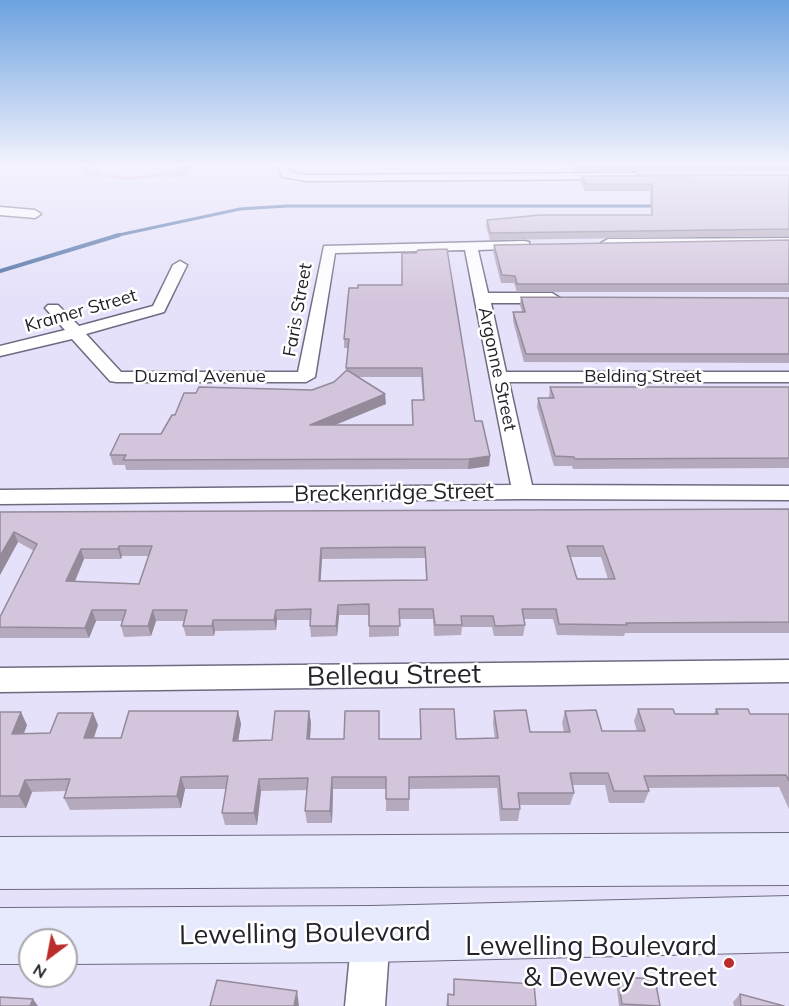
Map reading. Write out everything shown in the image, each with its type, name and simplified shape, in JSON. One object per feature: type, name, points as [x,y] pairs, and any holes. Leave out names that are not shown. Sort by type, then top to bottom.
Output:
[{"type":"main road","points":[[0,863],[789,859]]},
{"type":"main road","name":"Lewelling Boulevard","points":[[0,936],[371,934],[789,924]]},
{"type":"street","points":[[0,211],[35,214]]},
{"type":"street","points":[[589,244],[789,242]]},
{"type":"street","points":[[471,246],[542,245]]},
{"type":"street","name":"Faris Street","points":[[306,377],[328,249],[471,246]]},
{"type":"street","name":"Argonne Street","points":[[471,246],[523,492]]},
{"type":"street","name":"Kramer Street","points":[[0,351],[20,348],[159,309],[180,265]]},
{"type":"street","points":[[482,298],[564,298]]},
{"type":"street","name":"Duzmal Avenue","points":[[53,309],[116,377],[306,377]]},
{"type":"street","name":"Belding Street","points":[[498,376],[789,377]]},
{"type":"street","name":"Breckenridge Street","points":[[0,497],[523,492],[789,493]]},
{"type":"street","name":"Belleau Street","points":[[0,680],[789,671]]},
{"type":"street","points":[[365,1006],[371,934]]},
{"type":"building","points":[[652,210],[789,210],[789,229],[490,233],[487,220],[540,215],[652,215]]},
{"type":"building","points":[[789,240],[789,284],[517,284],[515,276],[502,275],[494,245]]},
{"type":"building","points":[[447,249],[475,421],[482,421],[490,456],[469,459],[123,460],[126,455],[110,455],[120,434],[161,434],[172,415],[175,415],[184,393],[196,393],[199,387],[312,390],[334,382],[347,370],[385,394],[310,425],[413,425],[412,400],[424,400],[422,368],[346,368],[349,339],[344,339],[349,288],[358,288],[358,285],[402,285],[402,253]]},
{"type":"building","points":[[521,297],[789,298],[789,354],[526,354],[513,312],[525,312]]},
{"type":"building","points":[[550,387],[789,387],[789,458],[575,459],[574,457],[555,456],[538,398],[554,398]]},
{"type":"building","points":[[789,509],[789,622],[559,624],[556,609],[522,609],[525,625],[495,626],[493,616],[461,616],[462,625],[435,625],[433,609],[399,609],[400,626],[369,626],[369,604],[338,605],[336,626],[310,626],[311,609],[276,610],[274,620],[213,620],[212,626],[183,626],[187,610],[153,610],[148,626],[121,626],[126,610],[92,610],[85,628],[0,627],[0,617],[37,544],[14,532],[0,556],[0,512]],"holes":[[[119,546],[152,546],[139,584],[66,581],[81,549],[118,549]],[[567,546],[603,546],[615,579],[577,579]],[[425,547],[427,580],[319,581],[321,548]]]},
{"type":"building","points":[[420,709],[454,709],[456,739],[498,738],[494,711],[526,710],[530,732],[570,732],[565,711],[596,710],[602,731],[645,731],[638,709],[673,709],[675,714],[718,714],[716,709],[748,709],[750,714],[789,714],[789,781],[786,775],[644,776],[649,791],[614,791],[608,773],[570,773],[574,793],[518,793],[520,809],[502,809],[499,776],[409,777],[409,799],[386,799],[386,777],[332,777],[330,811],[305,811],[308,778],[259,779],[254,813],[222,813],[228,776],[181,777],[177,796],[64,798],[70,779],[25,780],[19,796],[0,796],[0,712],[21,712],[12,734],[50,733],[58,713],[93,713],[84,738],[121,738],[129,711],[238,711],[233,741],[272,740],[275,711],[309,711],[307,739],[344,739],[345,711],[379,711],[379,739],[421,739]]},
{"type":"building","points":[[618,977],[655,979],[660,1006],[622,1004]]},
{"type":"building","points":[[454,979],[534,984],[536,1006],[448,1006],[448,994],[454,995]]},
{"type":"building","points":[[217,980],[297,991],[294,1006],[210,1006]]},
{"type":"building","points":[[740,994],[784,1006],[741,1006]]},
{"type":"building","points":[[0,997],[33,999],[30,1006],[0,1006]]},
{"type":"waterway","points":[[114,236],[236,210]]},
{"type":"waterway","points":[[0,271],[119,235]]},
{"type":"place","name":"Lewelling Boulevard & Dewey Street","points":[[729,963]]}]
